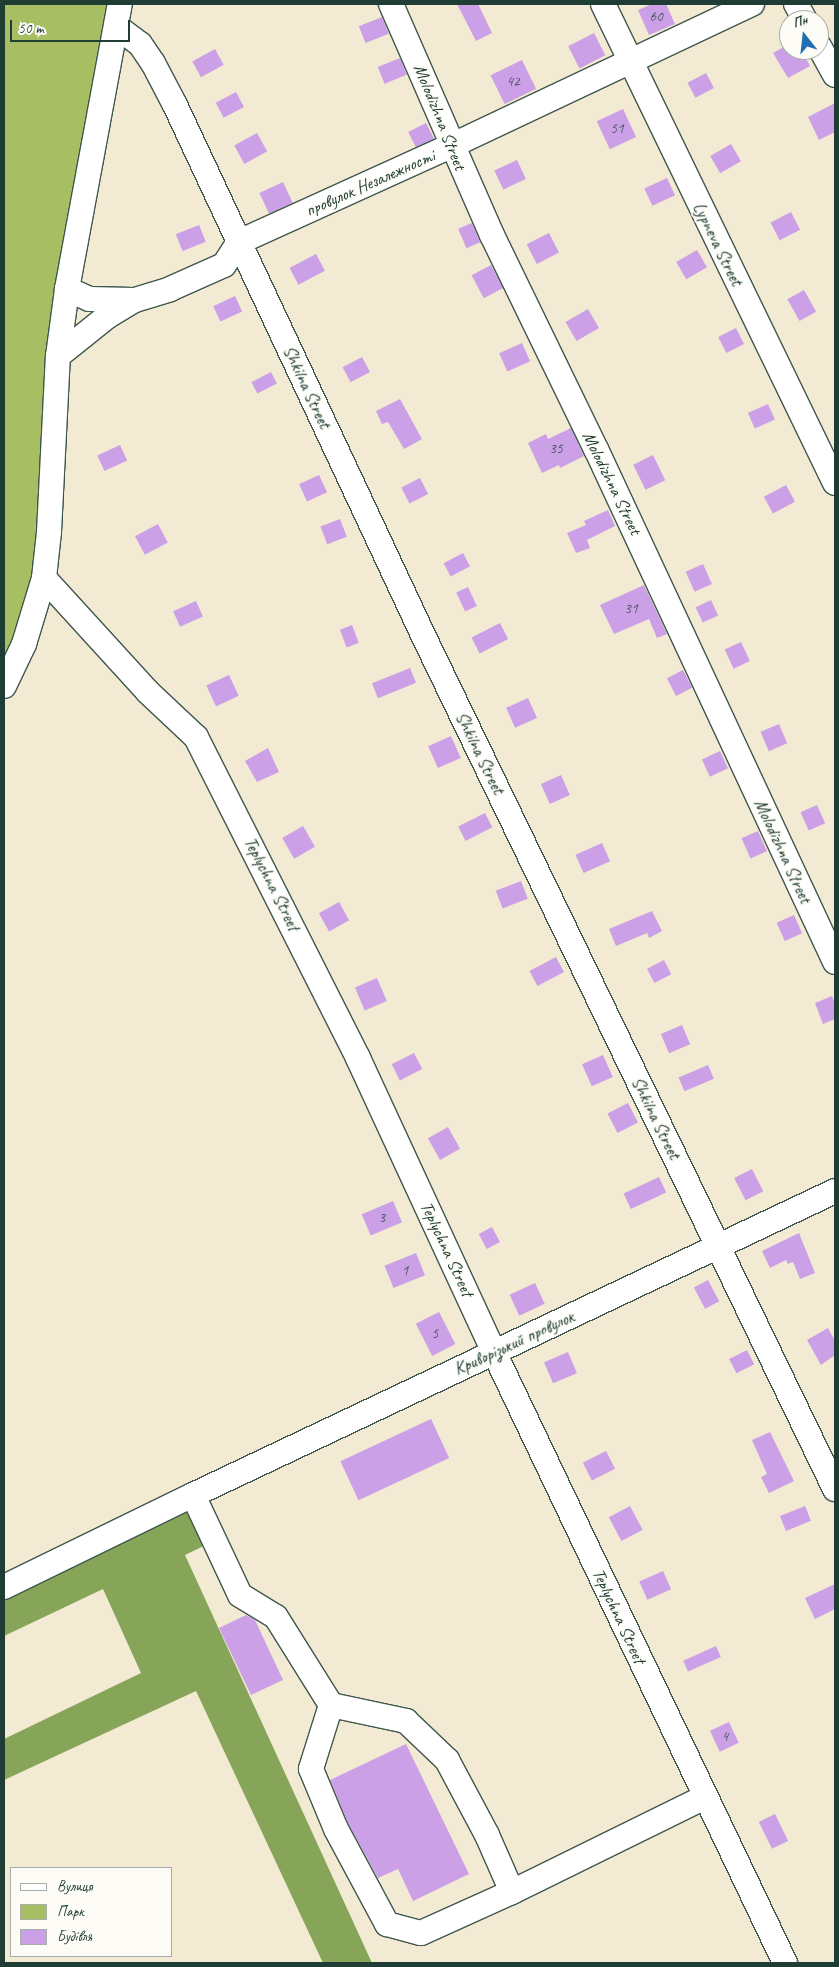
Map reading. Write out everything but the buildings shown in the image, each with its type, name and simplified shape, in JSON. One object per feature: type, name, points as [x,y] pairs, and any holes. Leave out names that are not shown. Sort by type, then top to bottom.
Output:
[{"type":"street","name":"Molodizhna Street","points":[[391,4],[415,55],[451,146],[648,560],[835,962]]},
{"type":"street","name":"Lypneva Street","points":[[603,4],[835,483]]},
{"type":"street","name":"провулок Незалежності","points":[[239,242],[451,146],[752,4]]},
{"type":"street","name":"Shkilna Street","points":[[118,15],[153,63],[424,637],[835,1489]]},
{"type":"street","points":[[4,686],[24,644],[44,578],[49,532],[58,356],[67,289],[118,15]]},
{"type":"street","points":[[827,60],[835,75]]},
{"type":"street","points":[[58,356],[108,316],[135,300],[170,289],[224,265],[239,242]]},
{"type":"street","points":[[67,289],[89,299],[135,300]]},
{"type":"street","name":"Teplychna Street","points":[[44,578],[148,692],[196,737],[284,906],[358,1058],[494,1352],[705,1797],[721,1825],[785,1963]]},
{"type":"street","name":"Криворізький провулок","points":[[4,1587],[192,1495],[835,1191]]},
{"type":"street","points":[[192,1495],[240,1595],[276,1617],[331,1705],[406,1721],[447,1760],[487,1835],[512,1892]]},
{"type":"street","points":[[331,1705],[311,1769],[336,1829],[387,1924],[421,1933],[512,1892],[705,1797]]},
{"type":"green space","points":[[4,4],[120,4],[67,289],[49,532],[4,686]]},
{"type":"green space","points":[[193,1495],[214,1541],[185,1555],[372,1963],[323,1963],[196,1691],[4,1780],[4,1739],[141,1673],[103,1589],[4,1636],[4,1587]]}]
